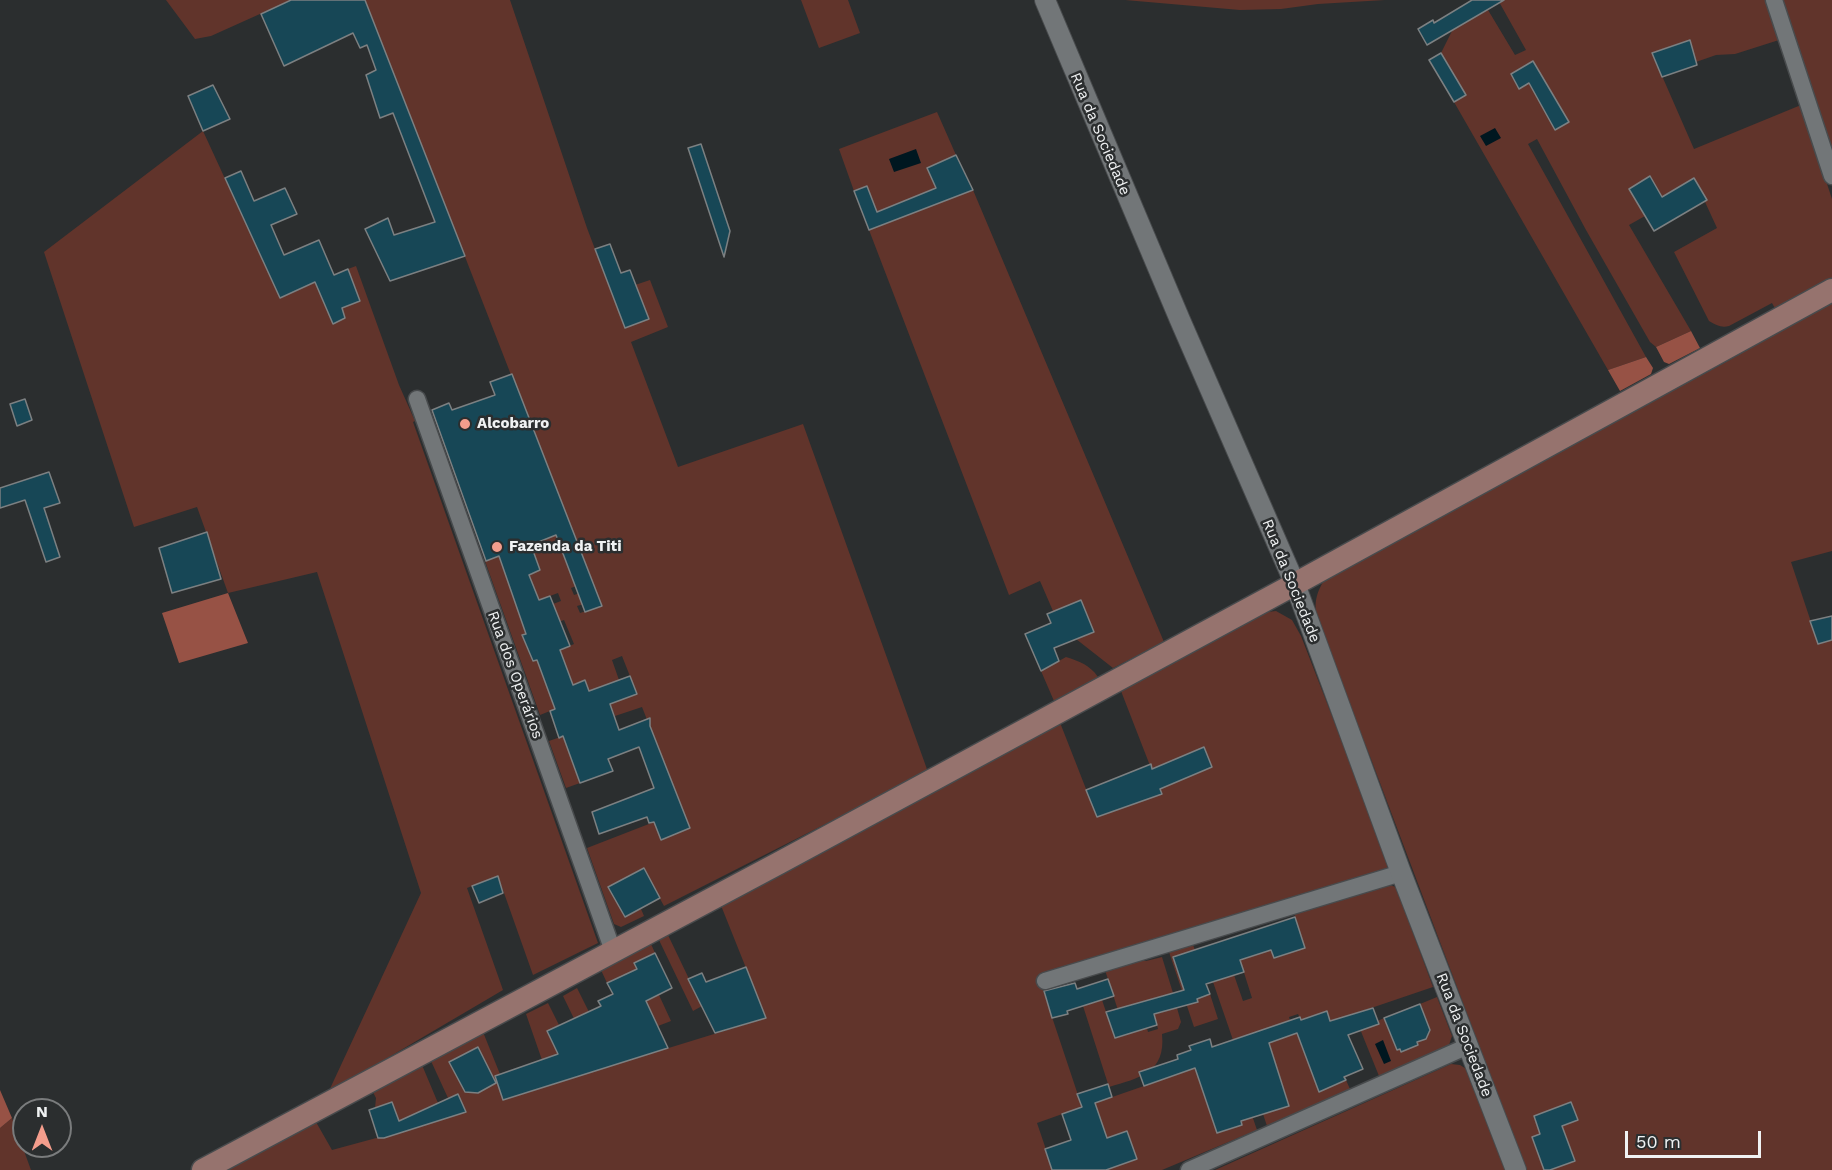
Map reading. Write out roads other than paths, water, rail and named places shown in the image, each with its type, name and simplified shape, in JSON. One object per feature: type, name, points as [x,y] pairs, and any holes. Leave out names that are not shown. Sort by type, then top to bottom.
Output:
[{"type":"main road","points":[[203,1170],[1295,584],[1832,290]]},
{"type":"street","name":"Rua da Sociedade","points":[[1045,0],[1175,309],[1295,584],[1401,873],[1516,1170]]},
{"type":"street","points":[[1774,0],[1832,176]]},
{"type":"street","name":"Rua dos Operários","points":[[417,399],[613,951]]},
{"type":"street","points":[[1045,981],[1401,873]]},
{"type":"street","points":[[1190,1170],[1468,1046]]},
{"type":"water","points":[[1495,128],[1501,138],[1486,146],[1480,136]]},
{"type":"water","points":[[916,149],[921,163],[894,172],[889,159]]},
{"type":"water","points":[[1383,1040],[1391,1061],[1384,1064],[1375,1044]]},
{"type":"place","name":"Alcobarro","points":[[465,424]]},
{"type":"place","name":"Fazenda da Titi","points":[[497,547]]}]
